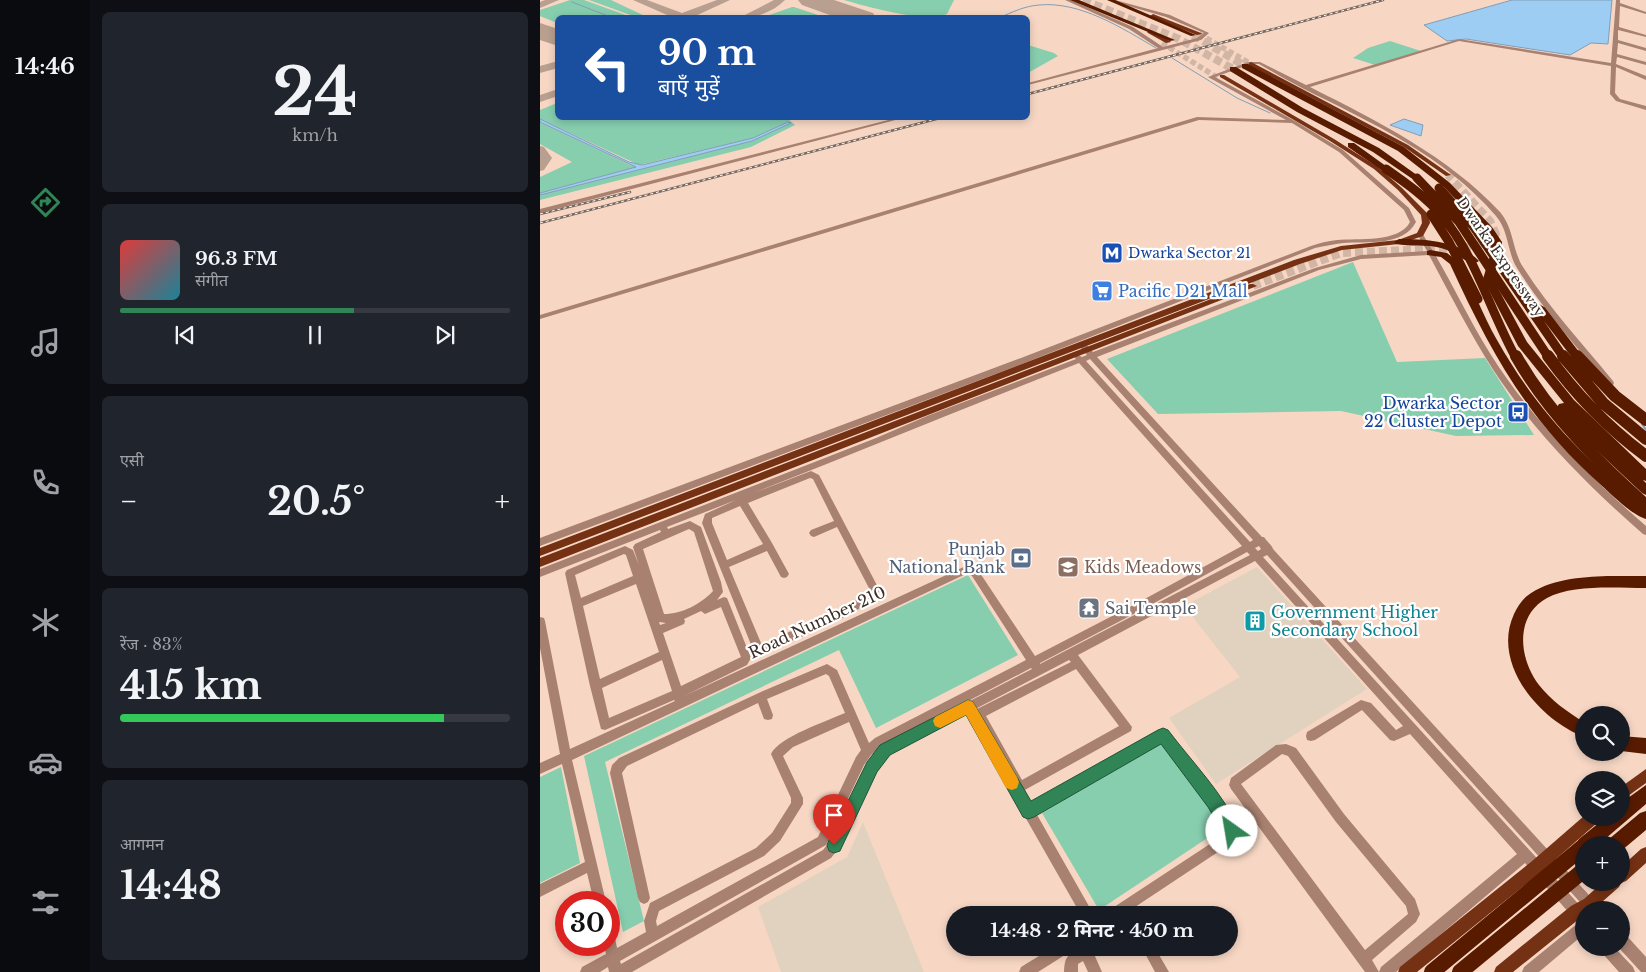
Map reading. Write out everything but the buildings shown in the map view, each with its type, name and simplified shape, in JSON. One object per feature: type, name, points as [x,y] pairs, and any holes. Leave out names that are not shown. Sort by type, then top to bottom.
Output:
[{"type":"highway","points":[[1073,0],[1150,32],[1166,43]]},
{"type":"highway","points":[[1111,0],[1196,34]]},
{"type":"highway","points":[[1234,71],[1279,86],[1359,125],[1401,149],[1428,169],[1465,202],[1497,242],[1497,249],[1488,279]]},
{"type":"highway","points":[[1234,71],[1302,107],[1346,108]]},
{"type":"highway","points":[[1279,86],[1302,107],[1306,118],[1403,181],[1435,208],[1448,223],[1495,336],[1523,383],[1570,444],[1646,514]]},
{"type":"highway","name":"Dwarka Expressway","points":[[1302,107],[1421,178],[1470,219],[1562,355],[1591,393],[1608,410],[1646,439]]},
{"type":"highway","name":"Dwarka Expressway","points":[[1421,178],[1458,221],[1562,376],[1593,412],[1646,456]]},
{"type":"highway","points":[[1399,242],[1422,238],[1454,248],[1463,260],[1505,336],[1550,410],[1612,475],[1646,505]]},
{"type":"highway","points":[[1430,253],[1463,260],[1488,279],[1538,373],[1582,430],[1646,490]]},
{"type":"highway","points":[[1463,260],[1470,297],[1504,365],[1535,412],[1587,469],[1646,514]]},
{"type":"highway","points":[[1526,302],[1542,311],[1588,372],[1625,406],[1646,420]]},
{"type":"highway","points":[[1522,344],[1570,403],[1629,463],[1646,476]]},
{"type":"highway","points":[[1575,725],[1565,720],[1530,684],[1520,664],[1515,641],[1516,624],[1524,608],[1542,594],[1554,589],[1584,585],[1646,582]]},
{"type":"highway","points":[[1630,744],[1646,746]]},
{"type":"highway","points":[[1630,806],[1646,793]]},
{"type":"highway","points":[[1626,836],[1646,819]]},
{"type":"highway","points":[[1595,836],[1607,826]]},
{"type":"highway","points":[[1432,972],[1575,853]]},
{"type":"highway","points":[[1460,972],[1575,877]]},
{"type":"main road","points":[[1422,238],[1426,223],[1425,216],[1395,184],[1351,151],[1290,118],[1235,84],[1234,71],[1331,107],[1406,146],[1448,175]]},
{"type":"main road","points":[[540,552],[1087,351],[1253,278],[1341,248],[1399,242]]},
{"type":"main road","points":[[540,562],[1076,355]]},
{"type":"main road","points":[[1630,788],[1646,775]]},
{"type":"main road","points":[[1405,972],[1536,867],[1583,826]]},
{"type":"main road","points":[[1630,868],[1646,854]]},
{"type":"main road","points":[[1597,901],[1606,891]]},
{"type":"main road","points":[[1501,972],[1575,920]]},
{"type":"street","points":[[1067,0],[1166,43]]},
{"type":"street","points":[[1030,83],[1166,43],[1199,39],[1207,33],[1168,16],[1111,0]]},
{"type":"street","points":[[1646,13],[1618,2],[1612,93],[1614,97],[1646,108]]},
{"type":"street","points":[[1617,28],[1646,36]]},
{"type":"street","points":[[1304,87],[1459,40],[1615,64],[1644,76]]},
{"type":"street","points":[[1616,41],[1646,50]]},
{"type":"street","points":[[1615,55],[1643,64]]},
{"type":"street","points":[[540,542],[1253,278],[1313,247],[1335,242],[1396,237],[1405,234],[1412,226],[1412,216],[1361,167],[1341,151],[1290,118],[1211,77],[1255,62],[1400,136],[1444,164],[1470,185],[1499,215],[1508,229],[1518,264],[1610,384],[1646,424]]},
{"type":"street","points":[[1628,71],[1643,64]]},
{"type":"street","points":[[540,316],[1199,118],[1290,118]]},
{"type":"street","points":[[540,211],[892,120]]},
{"type":"street","points":[[1422,238],[1495,368],[1518,401],[1544,434],[1615,505],[1646,531]]},
{"type":"street","points":[[1430,253],[1361,257],[1340,261],[1087,351],[1261,540],[1587,901]]},
{"type":"street","points":[[540,573],[595,557],[664,530],[1076,355],[1575,910]]},
{"type":"street","points":[[1630,404],[1646,413]]},
{"type":"street","points":[[811,474],[816,477],[875,588],[874,594],[840,613],[766,647],[758,647],[706,520],[712,514],[740,499],[811,474]]},
{"type":"street","points":[[740,499],[784,574]]},
{"type":"street","points":[[814,533],[840,522]]},
{"type":"street","points":[[690,525],[698,530],[714,574],[718,592],[710,602],[670,620],[660,618],[638,547],[664,530],[690,525]]},
{"type":"street","points":[[1075,658],[1127,727],[1020,787],[979,714],[1252,551],[1261,540]]},
{"type":"street","points":[[724,565],[769,546]]},
{"type":"street","points":[[587,972],[822,841],[867,751],[879,742],[1036,666],[1252,551],[1269,549]]},
{"type":"street","points":[[657,631],[724,601],[746,658],[743,662],[679,698],[605,725],[570,573],[595,557],[628,551],[679,698]]},
{"type":"street","name":"Road Number 210","points":[[566,757],[679,698],[968,569],[975,573],[1036,666]]},
{"type":"street","points":[[578,604],[638,578]]},
{"type":"street","points":[[540,621],[566,757],[597,891]]},
{"type":"street","points":[[595,686],[664,654]]},
{"type":"street","points":[[613,958],[618,972],[820,860],[834,845],[872,767],[885,750],[968,707],[1036,666],[1075,658]]},
{"type":"street","points":[[644,898],[616,769],[622,762],[761,697],[827,669],[833,673],[867,751]]},
{"type":"street","points":[[761,697],[768,715]]},
{"type":"street","points":[[1311,736],[1361,705],[1367,707],[1394,736],[1411,728]]},
{"type":"street","points":[[968,707],[1083,906]]},
{"type":"street","points":[[653,936],[650,921],[654,907],[760,852],[776,837],[798,804],[797,798],[778,759],[777,754],[780,749],[789,743],[852,716]]},
{"type":"street","points":[[1028,811],[1160,735],[1168,740],[1232,829],[1231,834],[1125,906]]},
{"type":"street","points":[[1364,960],[1412,918],[1414,914],[1411,903],[1340,818],[1292,752],[1280,749],[1236,782],[1235,786],[1372,972]]},
{"type":"street","points":[[540,769],[566,757]]},
{"type":"street","points":[[1386,972],[1525,855]]},
{"type":"street","points":[[540,891],[591,865]]},
{"type":"street","points":[[1529,972],[1575,934]]},
{"type":"street","points":[[1630,950],[1646,967]]},
{"type":"street","points":[[1614,956],[1624,968],[1633,953]]},
{"type":"street","points":[[1026,972],[1051,956]]},
{"type":"street","points":[[1070,972],[1071,961],[1078,956]]},
{"type":"street","points":[[1089,956],[1095,972]]},
{"type":"street","points":[[1153,956],[1162,972]]},
{"type":"shaded area","points":[[1257,567],[1367,689],[1216,784],[1169,718],[1240,677],[1184,606]]},
{"type":"shaded area","points":[[863,822],[924,972],[781,972],[758,907],[847,857]]},
{"type":"green space","points":[[570,0],[584,0],[625,15],[555,15],[555,22],[540,16],[540,10]]},
{"type":"green space","points":[[589,0],[611,0],[643,15],[630,15]]},
{"type":"green space","points":[[844,0],[954,0],[947,14],[944,15],[906,15]]},
{"type":"green space","points":[[794,7],[818,15],[770,15]]},
{"type":"green space","points":[[1390,41],[1421,51],[1375,65],[1353,58],[1368,48]]},
{"type":"green space","points":[[1030,46],[1058,56],[1030,72]]},
{"type":"green space","points":[[555,104],[555,120],[789,120],[795,125],[751,147],[540,200],[540,195],[752,141],[788,122],[753,138],[639,165],[540,119],[540,110]]},
{"type":"green space","points":[[540,122],[637,167],[540,193],[540,177],[572,162],[540,144]]},
{"type":"green space","points":[[1353,262],[1397,362],[1485,358],[1534,435],[1456,436],[1341,411],[1158,414],[1107,359]]},
{"type":"green space","points":[[968,575],[1018,655],[876,728],[839,650],[605,762],[644,921],[623,932],[620,918],[620,891],[614,891],[584,756]]},
{"type":"green space","points":[[1163,741],[1224,827],[1105,906],[1097,906],[1042,813]]},
{"type":"green space","points":[[561,767],[580,863],[540,883],[540,777]]},
{"type":"water","points":[[1512,0],[1612,0],[1608,44],[1591,43],[1570,55],[1466,39],[1447,41],[1424,25]]},
{"type":"water","points":[[540,119],[629,162],[642,165],[753,138],[788,122],[791,123],[752,141],[540,195],[540,193],[636,167],[540,122]]},
{"type":"water","points":[[1404,119],[1423,125],[1421,136],[1390,125]]},
{"type":"waterway","points":[[572,2],[605,15]]},
{"type":"waterway","points":[[1006,15],[1039,5],[1070,7],[1115,25],[1156,48]]},
{"type":"waterway","points":[[1172,58],[1237,98],[1270,113]]},
{"type":"waterway","points":[[1642,424],[1646,430]]},
{"type":"taxiway","points":[[540,5],[554,0]]},
{"type":"taxiway","points":[[638,0],[678,15]]},
{"type":"taxiway","points":[[687,15],[725,0]]},
{"type":"taxiway","points":[[751,15],[772,6],[780,0]]},
{"type":"taxiway","points":[[842,10],[845,15]]},
{"type":"taxiway","points":[[540,70],[555,65]]},
{"type":"taxiway","points":[[540,99],[555,93]]},
{"type":"taxiway","points":[[540,150],[546,158],[540,167]]},
{"type":"runway","points":[[810,0],[855,15]]},
{"type":"runway","points":[[540,31],[555,37]]},
{"type":"tunnel","points":[[1083,0],[1179,39],[1233,69]]},
{"type":"tunnel","points":[[1199,34],[1251,64]]},
{"type":"tunnel","points":[[1193,35],[1245,66]]},
{"type":"tunnel","points":[[1162,43],[1218,78]]},
{"type":"tunnel","points":[[1253,286],[1341,253],[1473,247],[1491,240],[1496,234],[1490,221],[1448,175]]},
{"type":"railway","points":[[1030,93],[1383,0]]},
{"type":"railway","points":[[540,223],[932,120]]},
{"type":"railway","points":[[540,214],[630,192]]},
{"type":"slow traffic","points":[[940,721],[968,707],[1012,782]]},
{"type":"place","name":"Dwarka Sector 21","points":[[1112,253]]},
{"type":"place","name":"Pacific D21 Mall","points":[[1102,291]]},
{"type":"place","name":"Dwarka Sector 22 Cluster Depot","points":[[1518,412]]},
{"type":"place","name":"Punjab National Bank","points":[[1021,558]]},
{"type":"place","name":"Kids Meadows","points":[[1068,567]]},
{"type":"place","name":"Sai Temple","points":[[1089,608]]},
{"type":"place","name":"Government Higher Secondary School","points":[[1255,621]]},
{"type":"route","points":[[834,845],[872,767],[885,750],[968,707],[1028,811],[1163,735],[1232,831]]}]
